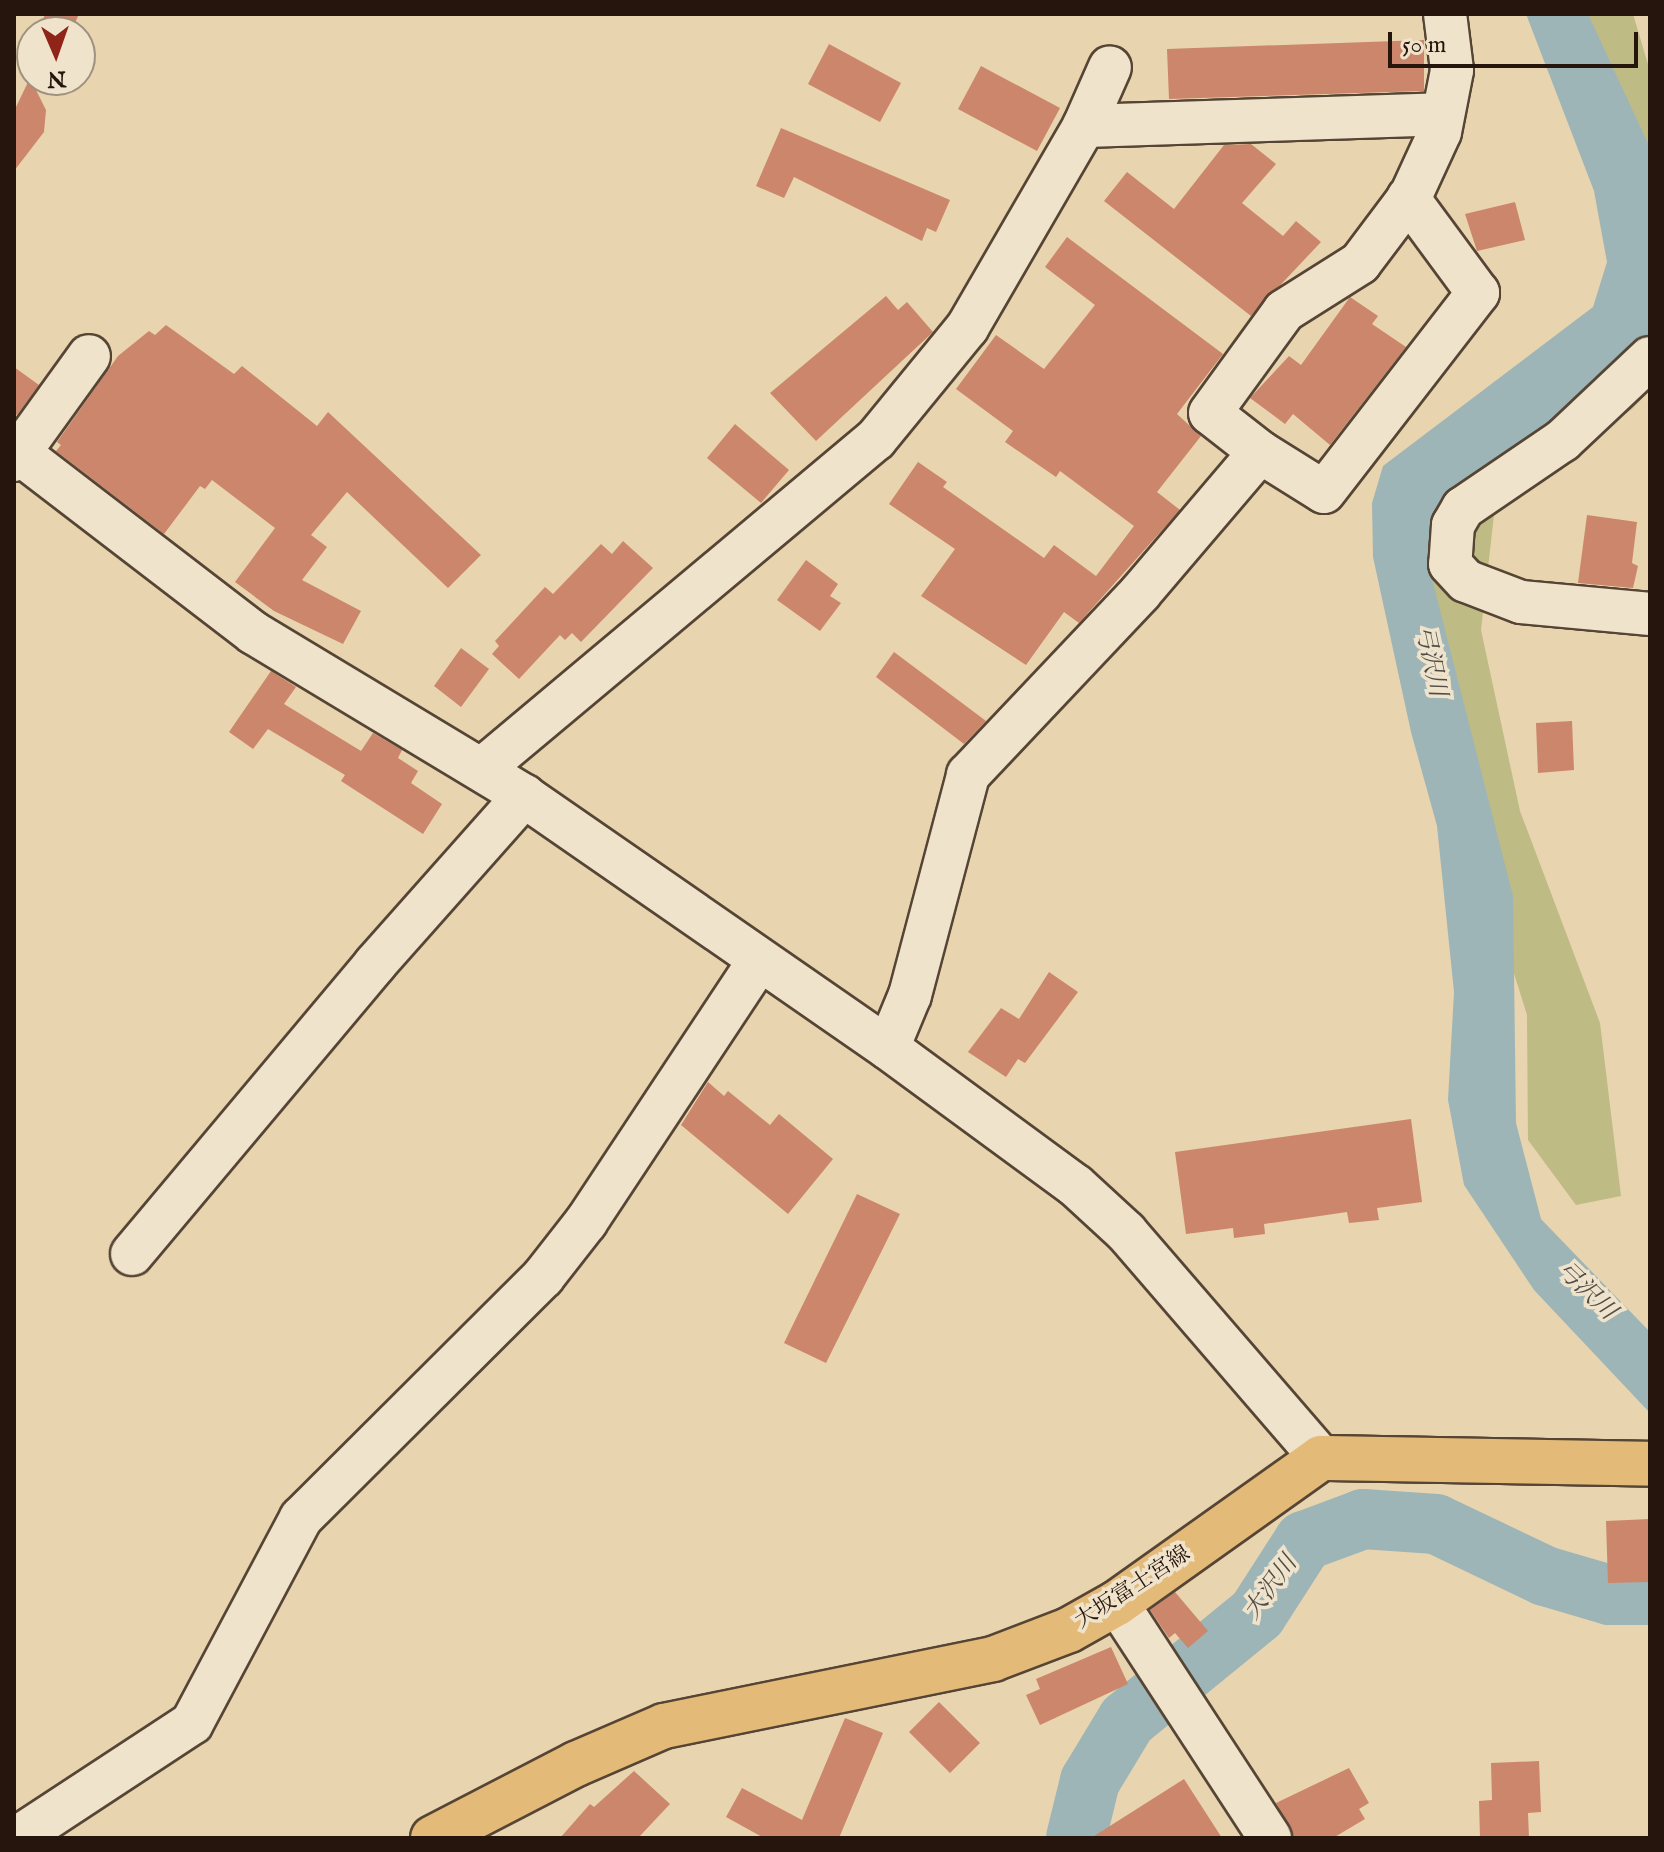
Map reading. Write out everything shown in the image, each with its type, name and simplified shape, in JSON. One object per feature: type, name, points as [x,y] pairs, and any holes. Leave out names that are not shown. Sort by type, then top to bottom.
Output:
[{"type":"main road","points":[[1321,1458],[1650,1464]]},
{"type":"main road","name":"大坂富士宮線","points":[[450,1834],[664,1726],[993,1659],[1069,1630],[1117,1603],[1321,1458]]},
{"type":"street","points":[[1408,198],[1478,293],[1324,492],[1260,452],[1210,413],[1284,311],[1360,263],[1408,198],[1440,132],[1452,70],[1445,14]]},
{"type":"street","points":[[482,769],[876,439],[967,328],[1084,126],[1110,67]]},
{"type":"street","points":[[1084,126],[1442,114]]},
{"type":"street","points":[[89,356],[15,454],[254,633],[524,796],[888,1048],[1076,1186],[1126,1232],[1321,1458]]},
{"type":"street","points":[[1650,358],[1563,440],[1463,508],[1453,525],[1450,564],[1466,581],[1521,602],[1650,614]]},
{"type":"street","points":[[888,1048],[910,995],[968,775],[1140,593],[1260,452]]},
{"type":"street","points":[[132,1254],[375,964],[524,796]]},
{"type":"street","points":[[17,1838],[192,1723],[301,1518],[543,1277],[586,1222],[759,961]]},
{"type":"street","points":[[1117,1603],[1270,1838]]},
{"type":"shaded area","points":[[1564,14],[1633,14],[1650,71],[1650,390],[1632,409],[1495,506],[1481,630],[1520,811],[1600,1023],[1621,1196],[1576,1205],[1528,1140],[1527,1015],[1475,849],[1393,546],[1617,313]]},
{"type":"water","name":"弓沢川","points":[[1526,14],[1588,14],[1650,148],[1650,353],[1527,449],[1427,559],[1513,896],[1516,1123],[1541,1219],[1650,1332],[1650,1413],[1534,1290],[1464,1185],[1448,1100],[1454,992],[1437,826],[1411,732],[1373,557],[1372,503],[1383,466],[1593,307],[1607,262],[1594,191]]},
{"type":"building","points":[[45,14],[79,14],[78,16]]},
{"type":"building","points":[[1424,40],[1424,91],[1169,99],[1167,49]]},
{"type":"building","points":[[829,44],[901,83],[880,122],[808,84]]},
{"type":"building","points":[[981,66],[1060,108],[1037,151],[958,109]]},
{"type":"building","points":[[21,96],[39,96],[46,110],[44,132],[14,171],[14,111]]},
{"type":"building","points":[[781,128],[950,200],[936,232],[927,228],[922,241],[794,177],[784,198],[756,186]]},
{"type":"building","points":[[1251,144],[1276,164],[1242,203],[1283,236],[1296,221],[1321,242],[1251,316],[1104,201],[1127,172],[1174,209],[1224,145]]},
{"type":"building","points":[[1515,202],[1525,240],[1477,251],[1465,214]]},
{"type":"building","points":[[1067,237],[1223,354],[1177,414],[1201,436],[1157,492],[1180,510],[1079,623],[1064,612],[1026,665],[921,596],[955,549],[889,504],[918,462],[947,482],[943,487],[1044,558],[1054,545],[1096,576],[1134,526],[1060,471],[1056,477],[1005,442],[1013,431],[956,389],[996,335],[1044,369],[1095,305],[1045,267]]},
{"type":"building","points":[[886,296],[898,310],[907,302],[933,332],[816,441],[770,393]]},
{"type":"building","points":[[1350,297],[1378,316],[1372,324],[1406,347],[1330,445],[1293,414],[1285,424],[1250,398],[1289,356],[1301,365]]},
{"type":"building","points":[[166,325],[234,374],[242,366],[317,426],[328,412],[481,555],[448,588],[347,492],[311,535],[327,547],[302,580],[361,611],[343,644],[274,611],[235,582],[275,528],[212,480],[205,489],[200,486],[164,534],[56,451],[61,445],[57,442],[118,356],[149,331],[155,335]]},
{"type":"building","points":[[14,367],[39,385],[17,415],[14,413]]},
{"type":"building","points":[[735,424],[789,470],[761,503],[707,458]]},
{"type":"building","points":[[1587,515],[1637,522],[1632,563],[1638,566],[1633,588],[1578,583]]},
{"type":"building","points":[[623,541],[653,568],[581,642],[572,633],[565,640],[560,635],[519,679],[492,654],[499,646],[495,641],[545,587],[553,594],[601,544],[612,554]]},
{"type":"building","points":[[806,560],[838,584],[830,596],[841,603],[820,631],[777,600]]},
{"type":"building","points":[[461,648],[489,669],[461,707],[434,686]]},
{"type":"building","points":[[894,652],[986,721],[964,744],[876,677]]},
{"type":"building","points":[[271,671],[296,687],[284,704],[361,751],[373,733],[402,750],[398,758],[418,771],[411,783],[442,804],[423,834],[341,781],[345,775],[268,729],[253,749],[229,732]]},
{"type":"building","points":[[1572,721],[1574,770],[1538,773],[1536,723]]},
{"type":"building","points":[[1049,972],[1078,992],[1025,1063],[1018,1059],[1006,1077],[968,1052],[1001,1008],[1019,1019]]},
{"type":"building","points":[[708,1082],[724,1096],[728,1091],[770,1125],[779,1114],[833,1159],[788,1214],[681,1125]]},
{"type":"building","points":[[1411,1119],[1422,1202],[1377,1208],[1379,1220],[1349,1223],[1347,1212],[1264,1224],[1265,1234],[1234,1238],[1233,1228],[1186,1234],[1175,1152]]},
{"type":"building","points":[[857,1194],[900,1214],[826,1363],[784,1343]]},
{"type":"building","points":[[1650,1519],[1650,1582],[1608,1583],[1606,1521]]},
{"type":"building","points":[[1175,1592],[1208,1631],[1188,1648],[1175,1633],[1169,1638],[1150,1610]]},
{"type":"building","points":[[1111,1647],[1128,1684],[1040,1725],[1026,1695],[1040,1689],[1036,1679]]},
{"type":"building","points":[[939,1702],[980,1743],[950,1773],[909,1732]]},
{"type":"building","points":[[845,1718],[883,1733],[839,1838],[764,1838],[726,1817],[742,1788],[802,1820]]},
{"type":"building","points":[[1539,1761],[1541,1812],[1528,1813],[1529,1838],[1480,1838],[1479,1801],[1492,1800],[1491,1763]]},
{"type":"building","points":[[1349,1768],[1369,1803],[1359,1809],[1365,1819],[1333,1838],[1294,1838],[1276,1803]]},
{"type":"building","points":[[634,1771],[670,1804],[638,1838],[560,1838],[590,1804],[594,1807]]},
{"type":"building","points":[[1184,1779],[1222,1838],[1091,1838],[1143,1805]]},
{"type":"waterway","name":"大沢川","points":[[1076,1838],[1090,1781],[1127,1720],[1257,1614],[1304,1541],[1363,1519],[1436,1524],[1545,1576],[1610,1595],[1650,1595]]}]
